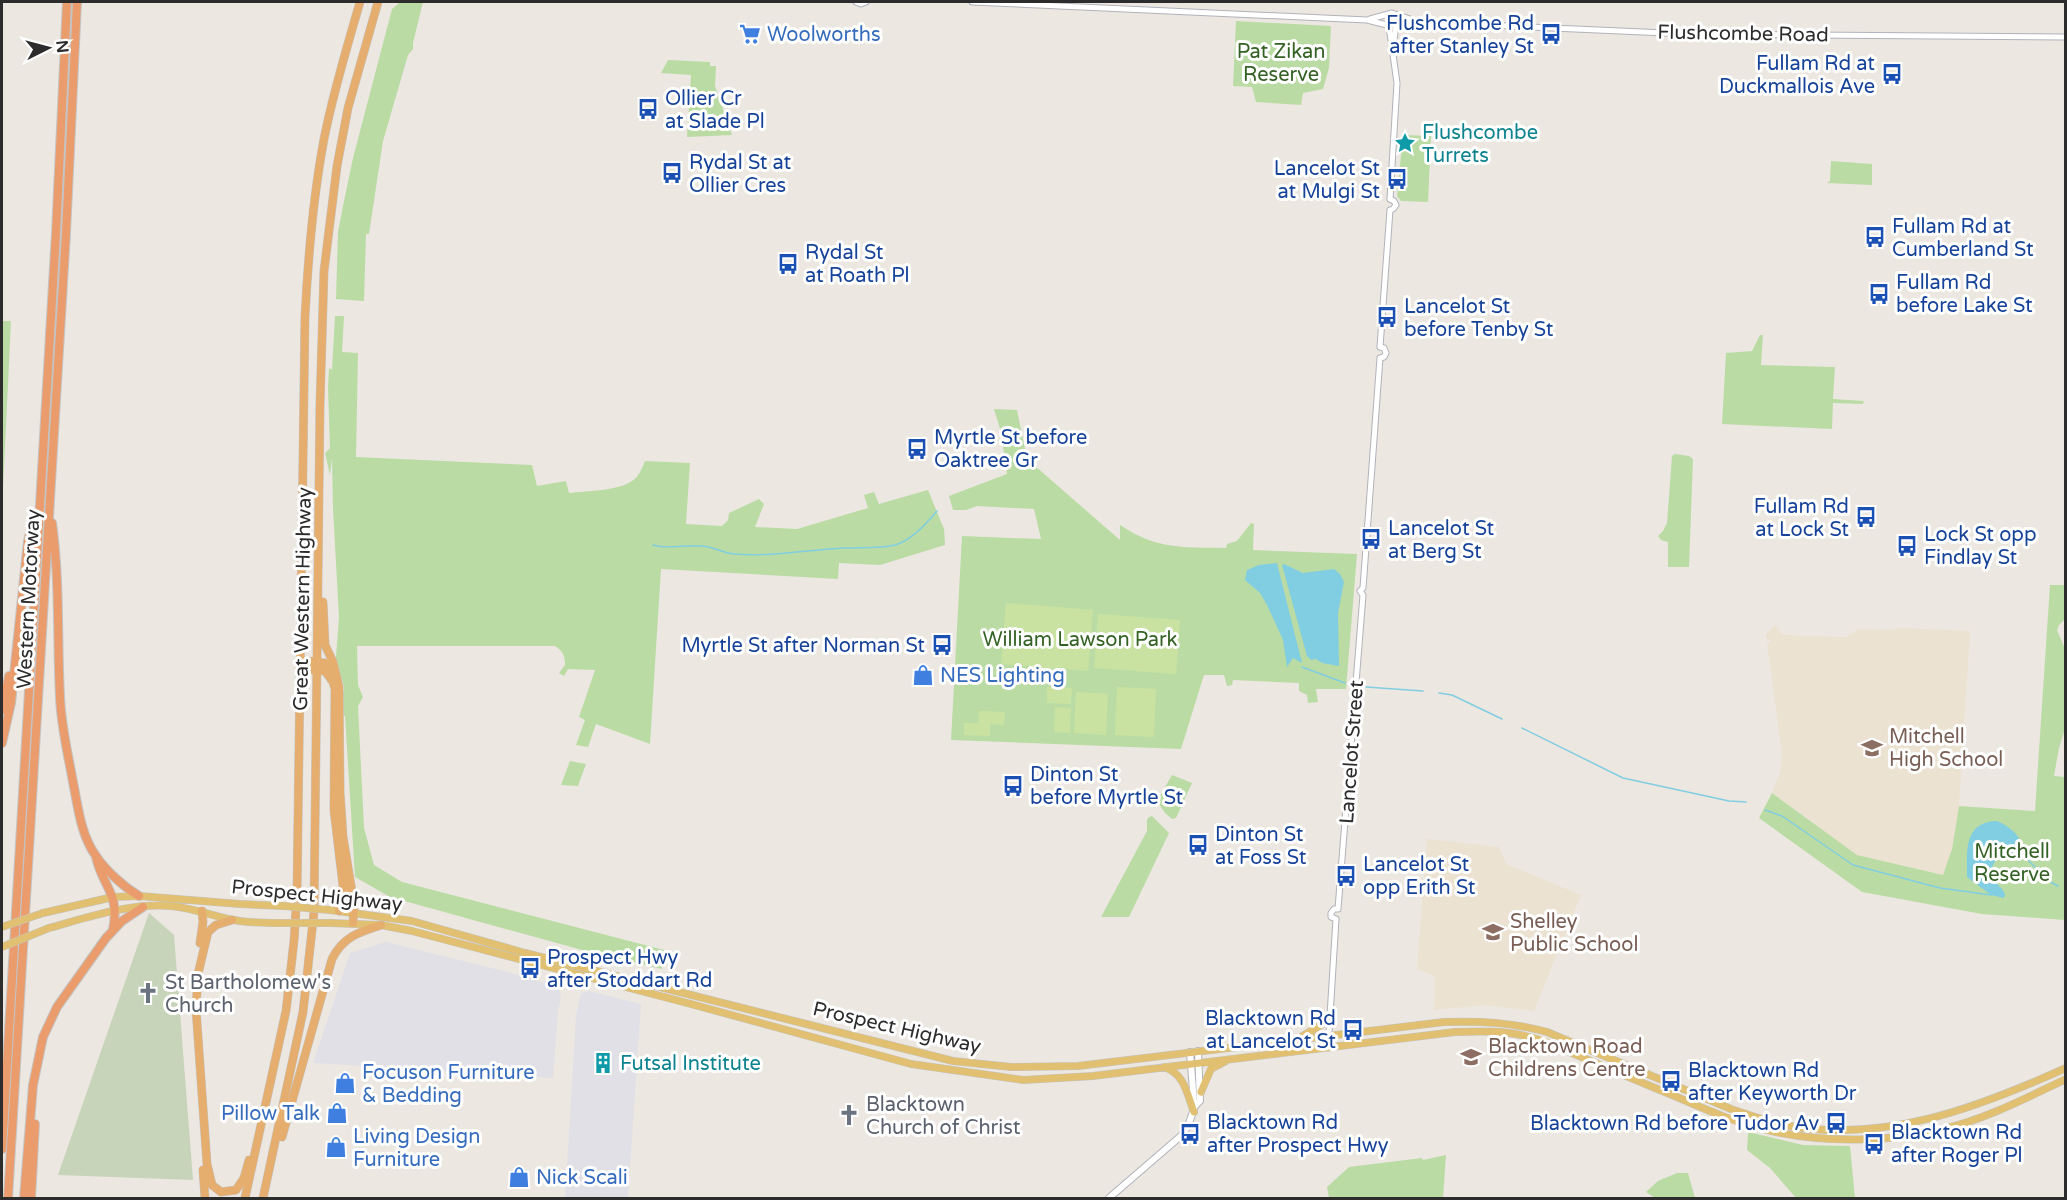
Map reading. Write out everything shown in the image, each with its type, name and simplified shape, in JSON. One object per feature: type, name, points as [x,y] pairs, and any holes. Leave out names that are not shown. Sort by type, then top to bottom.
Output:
[{"type":"highway","name":"Western Motorway","points":[[2,1149],[68,2]]},
{"type":"highway","name":"Western Motorway","points":[[8,1198],[50,505],[77,2]]},
{"type":"highway","name":"Great Western Highway","points":[[245,1198],[286,1011],[294,941],[297,882],[304,317],[308,254],[324,139],[360,2]]},
{"type":"highway","name":"Great Western Highway","points":[[263,1198],[295,1056],[310,962],[315,889],[322,323],[329,226],[348,108],[378,2]]},
{"type":"highway","points":[[2,743],[10,703],[28,541],[40,493]]},
{"type":"highway","points":[[50,505],[58,562],[58,656],[62,721],[80,818],[86,837],[96,856],[120,881],[140,896]]},
{"type":"highway","points":[[319,549],[326,645],[339,687],[342,826],[354,913],[353,923]]},
{"type":"highway","points":[[2,710],[15,652]]},
{"type":"highway","points":[[299,665],[317,666],[325,663],[335,670]]},
{"type":"highway","points":[[317,666],[325,671],[333,682],[334,810],[344,894],[339,911]]},
{"type":"highway","points":[[317,688],[326,689],[333,699]]},
{"type":"highway","points":[[96,856],[116,910],[112,931]]},
{"type":"highway","points":[[24,1198],[38,1051],[57,1007],[112,931],[143,907]]},
{"type":"highway","points":[[202,911],[201,937],[192,994],[205,1198]]},
{"type":"highway","points":[[232,920],[216,925],[207,932],[196,986],[208,1172],[216,1190],[231,1191],[240,1185],[264,1115]]},
{"type":"highway","points":[[268,1177],[283,1134],[332,959],[340,946],[352,935],[381,925]]},
{"type":"highway","points":[[31,1198],[37,1099],[33,1085]]},
{"type":"main road","name":"Prospect Highway","points":[[2,927],[43,912],[113,897],[140,896],[330,910],[412,921],[525,953],[953,1061],[1011,1067],[1078,1066],[1444,1022],[1482,1021],[1520,1024],[1547,1032],[1731,1109],[1786,1125],[1840,1129],[1896,1126],[1942,1116],[1978,1104],[2063,1069]]},
{"type":"main road","name":"Prospect Highway","points":[[2,947],[49,928],[116,910],[143,907],[171,906],[202,911],[232,920],[381,925],[455,941],[871,1054],[929,1068],[1023,1080],[1093,1076],[1455,1032],[1515,1032],[1551,1044],[1723,1117],[1774,1132],[1830,1138],[1893,1137],[1940,1130],[1985,1115],[2066,1079]]},
{"type":"main road","points":[[1296,1040],[1321,1026],[1330,1015]]},
{"type":"main road","points":[[1109,1198],[1182,1135],[1200,1101],[1201,1092],[1194,1052]]},
{"type":"main road","points":[[1201,1092],[1211,1070],[1228,1059]]},
{"type":"main road","points":[[1194,1109],[1195,1063]]},
{"type":"main road","points":[[1163,1067],[1181,1077],[1194,1109]]},
{"type":"street","points":[[856,2],[861,4],[866,2]]},
{"type":"street","points":[[971,2],[1367,20],[1397,25]]},
{"type":"street","points":[[1367,20],[1389,14],[1397,15],[1399,21],[1392,52]]},
{"type":"street","points":[[1389,14],[1386,19],[1392,52]]},
{"type":"street","name":"Flushcombe Road","points":[[1397,15],[1421,22]]},
{"type":"street","name":"Flushcombe Road","points":[[1397,25],[1421,22],[1688,34],[2066,37]]},
{"type":"street","name":"Lancelot Street","points":[[1330,1015],[1336,919],[1342,914],[1338,909],[1363,595],[1367,592],[1363,588],[1380,358],[1386,353],[1380,347],[1390,210],[1396,205],[1390,199],[1397,83],[1392,52]]},
{"type":"street","points":[[1328,1048],[1330,1015]]},
{"type":"shaded area","name":"Mitchell High School","points":[[1775,625],[1782,634],[1787,635],[1840,637],[1846,637],[1859,629],[1970,631],[1959,806],[1952,849],[1943,875],[1857,855],[1772,793],[1780,773],[1782,753],[1767,643],[1771,642],[1770,639],[1766,639],[1766,635]]},
{"type":"shaded area","name":"Shelley Public School","points":[[1427,839],[1499,847],[1506,864],[1581,895],[1534,1011],[1485,1005],[1434,1010],[1435,976],[1417,969]]},
{"type":"shaded area","points":[[386,942],[556,986],[561,998],[553,1078],[313,1063],[350,953]]},
{"type":"shaded area","points":[[589,991],[641,1004],[628,1198],[565,1198],[576,1016],[582,993]]},
{"type":"green space","points":[[400,2],[423,2],[413,49],[408,55],[383,141],[369,234],[366,234],[364,301],[336,299],[338,232],[353,158],[392,9]]},
{"type":"green space","name":"Pat Zikan Reserve","points":[[1236,21],[1331,26],[1329,68],[1323,89],[1303,93],[1301,105],[1256,102],[1252,87],[1233,86]]},
{"type":"green space","points":[[668,60],[710,62],[710,66],[716,66],[715,86],[732,135],[687,137],[691,75],[661,73]]},
{"type":"green space","points":[[1403,135],[1431,136],[1428,202],[1401,201],[1397,196]]},
{"type":"green space","points":[[1831,161],[1872,164],[1872,185],[1827,183],[1830,181]]},
{"type":"green space","points":[[335,316],[344,316],[342,352],[358,353],[356,457],[532,465],[537,486],[566,481],[569,493],[610,489],[626,484],[637,477],[645,461],[690,463],[686,524],[722,526],[728,520],[729,513],[759,499],[764,504],[755,527],[797,529],[868,508],[864,495],[874,492],[879,504],[928,490],[944,529],[945,545],[880,565],[839,563],[838,579],[661,569],[650,744],[596,724],[588,747],[576,745],[585,720],[579,717],[595,670],[568,669],[564,676],[559,673],[565,665],[564,656],[555,646],[357,646],[358,685],[363,697],[358,706],[364,828],[374,865],[402,882],[664,950],[662,969],[582,950],[390,897],[355,877],[345,716],[332,707],[344,690],[343,682],[335,669],[339,618],[332,458],[330,475],[325,453],[330,448],[328,388],[329,368],[332,370]]},
{"type":"green space","points":[[2,321],[11,321],[2,510]]},
{"type":"green space","points":[[1760,335],[1763,335],[1761,365],[1835,367],[1833,399],[1864,401],[1863,404],[1833,403],[1832,429],[1722,424],[1726,353],[1752,351]]},
{"type":"green space","name":"William Lawson Park","points":[[994,409],[1017,410],[1027,459],[1120,540],[1120,525],[1146,539],[1171,546],[1226,548],[1227,544],[1237,541],[1251,523],[1254,524],[1253,550],[1357,554],[1346,689],[1316,689],[1318,702],[1308,703],[1307,695],[1299,691],[1299,683],[1233,680],[1232,685],[1227,686],[1224,675],[1204,675],[1181,749],[951,740],[962,536],[1041,539],[1034,509],[977,506],[966,510],[953,510],[949,496],[1007,474],[1001,432]]},
{"type":"green space","points":[[1675,454],[1689,456],[1693,459],[1689,567],[1668,567],[1668,542],[1661,540],[1658,536],[1667,523],[1672,456]]},
{"type":"green space","name":"Mitchell Reserve","points":[[2050,585],[2065,585],[2065,619],[2057,630],[2065,649],[2066,709],[2064,732],[2054,776],[2065,777],[2065,920],[1982,914],[1862,892],[1759,818],[1772,793],[1857,855],[1943,875],[1952,849],[1959,806],[2035,811]]},
{"type":"green space","points":[[1006,603],[1093,610],[1088,671],[1001,664]]},
{"type":"green space","points":[[1098,614],[1180,620],[1176,674],[1094,668]]},
{"type":"green space","points":[[1047,687],[1072,688],[1071,704],[1047,703]]},
{"type":"green space","points":[[1117,687],[1156,689],[1154,737],[1115,735]]},
{"type":"green space","points":[[1076,692],[1108,694],[1106,735],[1074,733]]},
{"type":"green space","points":[[1055,707],[1071,708],[1070,733],[1054,732]]},
{"type":"green space","points":[[979,711],[1005,712],[1004,725],[990,724],[990,736],[964,735],[964,723],[978,723]]},
{"type":"green space","points":[[570,761],[586,764],[578,786],[561,785]]},
{"type":"green space","points":[[1172,775],[1192,783],[1176,818],[1172,819],[1157,801]]},
{"type":"green space","points":[[1152,816],[1169,833],[1129,917],[1101,917],[1147,831],[1147,820]]},
{"type":"green space","points":[[149,913],[174,935],[193,1180],[58,1175]]},
{"type":"green space","points":[[1748,1132],[1803,1145],[1850,1146],[1855,1198],[1796,1198],[1770,1168],[1747,1150]]},
{"type":"green space","points":[[1446,1155],[1443,1198],[1329,1198],[1327,1187],[1349,1167],[1422,1158],[1423,1160]]},
{"type":"green space","points":[[1677,1173],[1688,1173],[1695,1198],[1655,1198],[1646,1192],[1658,1181]]},
{"type":"water","points":[[1277,563],[1302,663],[1293,658],[1287,667],[1283,640],[1267,605],[1260,593],[1245,580],[1247,570],[1259,565]]},
{"type":"water","points":[[1282,565],[1303,573],[1334,569],[1340,574],[1344,582],[1338,613],[1339,666],[1322,663],[1316,659],[1311,660],[1307,656]]},
{"type":"water","points":[[1997,821],[2013,831],[2022,846],[1997,860],[1992,869],[1995,882],[2004,892],[2004,898],[1991,895],[1967,877],[1969,840],[1978,827]]},
{"type":"waterway","points":[[653,545],[703,546],[748,555],[882,547],[906,540],[937,511]]},
{"type":"waterway","points":[[1302,667],[1345,683]]},
{"type":"waterway","points":[[1366,687],[1423,691]]},
{"type":"waterway","points":[[1439,693],[1452,695],[1502,719]]},
{"type":"waterway","points":[[1522,728],[1623,778],[1729,801],[1746,802]]},
{"type":"waterway","points":[[1765,810],[1782,816],[1853,865],[1940,888],[1991,895]]},
{"type":"waterway","points":[[2018,850],[2035,867]]},
{"type":"waterway","points":[[2045,879],[2058,886]]},
{"type":"place","name":"Woolworths","points":[[750,34]]},
{"type":"place","name":"Flushcombe Rd after Stanley St","points":[[1551,34]]},
{"type":"place","name":"Fullam Rd at Duckmallois Ave","points":[[1892,74]]},
{"type":"place","name":"Ollier Cr at Slade Pl","points":[[648,109]]},
{"type":"place","name":"Flushcombe Turrets","points":[[1405,143]]},
{"type":"place","name":"Rydal St at Ollier Cres","points":[[672,173]]},
{"type":"place","name":"Lancelot St at Mulgi St","points":[[1397,179]]},
{"type":"place","name":"Fullam Rd at Cumberland St","points":[[1875,237]]},
{"type":"place","name":"Rydal St at Roath Pl","points":[[788,264]]},
{"type":"place","name":"Fullam Rd before Lake St","points":[[1879,294]]},
{"type":"place","name":"Lancelot St before Tenby St","points":[[1387,317]]},
{"type":"place","name":"Myrtle St before Oaktree Gr","points":[[917,449]]},
{"type":"place","name":"Fullam Rd at Lock St","points":[[1866,517]]},
{"type":"place","name":"Lancelot St at Berg St","points":[[1371,539]]},
{"type":"place","name":"Lock St opp Findlay St","points":[[1907,546]]},
{"type":"place","name":"Myrtle St after Norman St","points":[[942,645]]},
{"type":"place","name":"NES Lighting","points":[[923,675]]},
{"type":"place","name":"Mitchell High School","points":[[1872,748]]},
{"type":"place","name":"Dinton St before Myrtle St","points":[[1013,786]]},
{"type":"place","name":"Dinton St at Foss St","points":[[1198,845]]},
{"type":"place","name":"Lancelot St opp Erith St","points":[[1346,876]]},
{"type":"place","name":"Shelley Public School","points":[[1493,932]]},
{"type":"place","name":"Prospect Hwy after Stoddart Rd","points":[[530,968]]},
{"type":"place","name":"St Bartholomew's Church","points":[[148,993]]},
{"type":"place","name":"Blacktown Rd at Lancelot St","points":[[1353,1030]]},
{"type":"place","name":"Blacktown Road Childrens Centre","points":[[1471,1057]]},
{"type":"place","name":"Futsal Institute","points":[[603,1063]]},
{"type":"place","name":"Blacktown Rd after Keyworth Dr","points":[[1671,1081]]},
{"type":"place","name":"Focuson Furniture & Bedding","points":[[345,1083]]},
{"type":"place","name":"Pillow Talk","points":[[337,1113]]},
{"type":"place","name":"Blacktown Church of Christ","points":[[849,1115]]},
{"type":"place","name":"Blacktown Rd before Tudor Av","points":[[1836,1123]]},
{"type":"place","name":"Blacktown Rd after Prospect Hwy","points":[[1190,1134]]},
{"type":"place","name":"Blacktown Rd after Roger Pl","points":[[1874,1144]]},
{"type":"place","name":"Living Design Furniture","points":[[336,1147]]},
{"type":"place","name":"Nick Scali","points":[[519,1177]]}]
